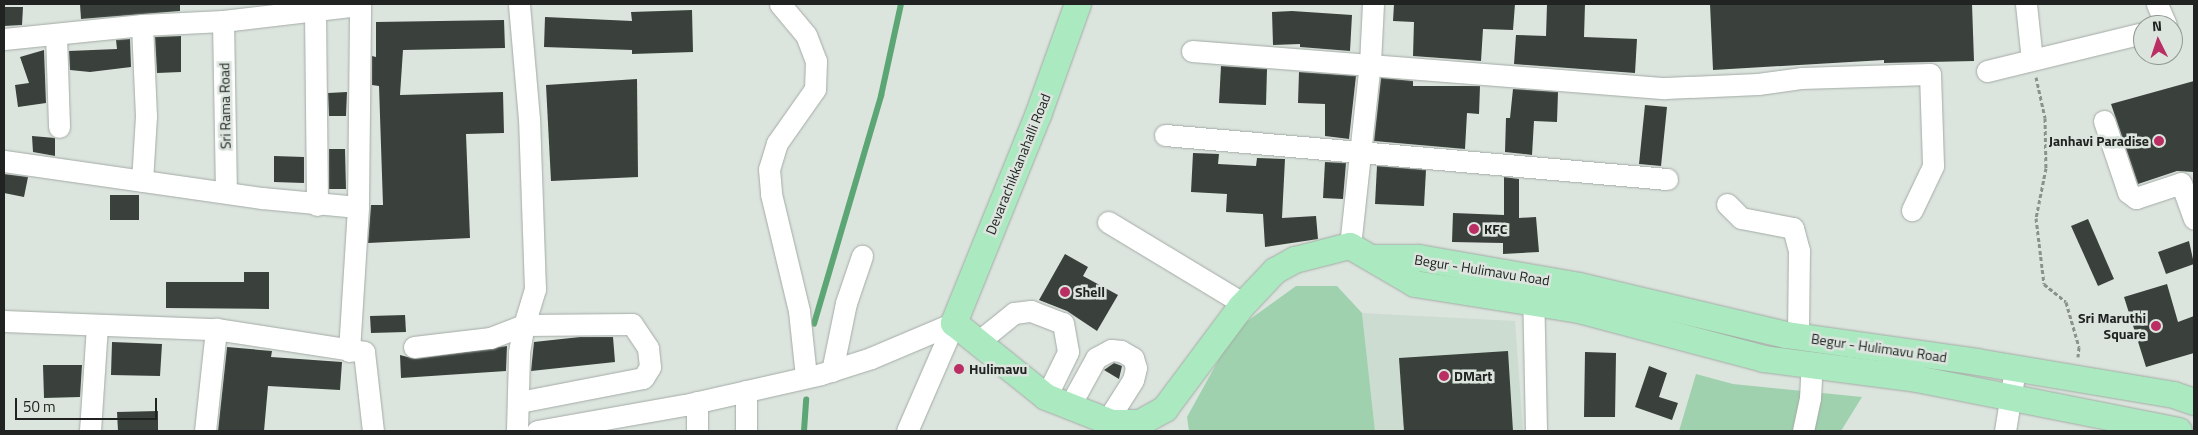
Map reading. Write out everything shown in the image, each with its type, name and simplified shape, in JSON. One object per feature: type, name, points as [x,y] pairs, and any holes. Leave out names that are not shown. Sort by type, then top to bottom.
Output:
[{"type":"main road","name":"Devarachikkanahalli Road","points":[[954,323],[1039,113],[1078,4]]},
{"type":"main road","points":[[954,323],[1057,402],[1107,421],[1145,427],[1165,409],[1244,304],[1276,271],[1295,260],[1350,246]]},
{"type":"main road","name":"Begur - Hulimavu Road","points":[[1350,246],[1374,258],[1420,258],[1532,290],[1798,337],[2174,395],[2194,402]]},
{"type":"main road","name":"Begur - Hulimavu Road","points":[[1532,290],[1579,310],[1764,359],[2011,396],[2179,431]]},
{"type":"street","points":[[518,431],[519,352],[524,325],[535,289],[529,118],[519,4]]},
{"type":"street","points":[[780,4],[806,35],[816,60],[815,89],[777,143],[769,169],[771,194],[799,311],[806,377]]},
{"type":"street","points":[[1350,246],[1370,63],[1373,4]]},
{"type":"street","points":[[2026,4],[2032,60]]},
{"type":"street","points":[[4,39],[142,25],[223,21],[355,5],[358,207],[349,351]]},
{"type":"street","points":[[315,11],[317,205]]},
{"type":"street","name":"Sri Rama Road","points":[[223,21],[226,191]]},
{"type":"street","points":[[142,25],[146,116],[142,181]]},
{"type":"street","points":[[56,35],[59,127]]},
{"type":"street","points":[[1987,71],[2133,35]]},
{"type":"street","points":[[1192,51],[1370,63],[1665,88],[1758,84],[1801,78],[1930,74],[1933,166],[1912,210]]},
{"type":"street","points":[[2104,121],[2128,192],[2136,198],[2181,183],[2194,219]]},
{"type":"street","points":[[1165,135],[1360,150],[1666,179]]},
{"type":"street","points":[[4,161],[317,205],[358,207]]},
{"type":"street","points":[[1727,204],[1741,218],[1794,228],[1799,251],[1798,337]]},
{"type":"street","points":[[1108,222],[1244,304]]},
{"type":"street","points":[[832,371],[846,303],[862,256]]},
{"type":"street","points":[[1532,290],[1536,431]]},
{"type":"street","points":[[978,342],[1014,313],[1031,310],[1063,323],[1068,352],[1057,402]]},
{"type":"street","points":[[4,322],[216,329],[364,352],[373,431]]},
{"type":"street","points":[[537,431],[616,424],[697,402],[832,371],[871,358],[954,323]]},
{"type":"street","points":[[907,431],[954,323]]},
{"type":"street","points":[[414,347],[490,338],[524,325],[632,324],[648,348],[650,367],[643,378],[519,402]]},
{"type":"street","points":[[90,431],[97,325]]},
{"type":"street","points":[[204,431],[216,329]]},
{"type":"street","points":[[1057,402],[1096,358],[1111,350],[1121,351],[1133,358],[1136,368],[1133,380],[1107,421]]},
{"type":"street","points":[[1803,431],[1812,365]]},
{"type":"street","points":[[2005,431],[2015,369]]},
{"type":"street","points":[[746,391],[746,431]]},
{"type":"street","points":[[697,402],[697,431]]},
{"type":"path","points":[[2032,60],[2045,118],[2046,168],[2036,218],[2044,284],[2066,302],[2078,347],[2077,380]]},
{"type":"shaded area","name":"DMart","points":[[1362,313],[1515,321],[1523,431],[1375,431]]},
{"type":"green space","points":[[1296,286],[1337,286],[1362,313],[1375,431],[1189,431],[1187,417],[1235,330]]},
{"type":"green space","points":[[1696,374],[1733,384],[1862,397],[1841,431],[1679,431]]},
{"type":"building","points":[[80,4],[180,4],[180,11],[81,19]]},
{"type":"building","points":[[1394,4],[1515,4],[1513,30],[1483,29],[1481,61],[1413,56],[1414,22],[1393,21]]},
{"type":"building","points":[[1547,4],[1585,4],[1584,37],[1637,39],[1635,73],[1514,64],[1516,35],[1546,36]]},
{"type":"building","points":[[1710,4],[1972,4],[1974,61],[1884,63],[1884,60],[1713,70]]},
{"type":"building","points":[[5,7],[23,7],[22,25],[4,26]]},
{"type":"building","points":[[692,10],[693,52],[632,54],[632,50],[544,47],[545,17],[632,21],[631,12]]},
{"type":"building","points":[[1292,11],[1352,15],[1350,51],[1300,47],[1300,44],[1273,45],[1272,12]]},
{"type":"building","points":[[504,20],[505,48],[403,50],[400,95],[503,92],[504,133],[466,134],[470,238],[368,243],[371,205],[383,205],[379,86],[372,85],[372,56],[376,57],[376,22]]},
{"type":"building","points":[[181,36],[181,72],[157,73],[155,37]]},
{"type":"building","points":[[130,39],[131,67],[90,72],[70,70],[69,51],[117,49],[116,40]]},
{"type":"building","points":[[44,50],[46,103],[18,107],[15,85],[29,83],[20,57]]},
{"type":"building","points":[[1221,66],[1267,69],[1266,105],[1219,103]]},
{"type":"building","points":[[1299,72],[1356,76],[1349,139],[1325,136],[1325,104],[1298,103]]},
{"type":"building","points":[[1381,78],[1413,81],[1413,86],[1480,86],[1479,114],[1467,113],[1465,149],[1374,141]]},
{"type":"building","points":[[637,79],[638,177],[551,181],[546,85]]},
{"type":"building","name":"Janhavi Paradise","points":[[2194,81],[2194,172],[2177,171],[2138,184],[2111,104]]},
{"type":"building","points":[[1513,89],[1558,92],[1557,122],[1534,121],[1532,155],[1505,152],[1506,118],[1510,118]]},
{"type":"building","points":[[347,92],[346,116],[329,116],[328,93]]},
{"type":"building","points":[[1645,105],[1667,107],[1661,166],[1639,164]]},
{"type":"building","points":[[32,136],[55,138],[55,156],[33,152]]},
{"type":"building","points":[[329,149],[345,149],[346,189],[329,189]]},
{"type":"building","points":[[1193,153],[1219,154],[1218,164],[1256,166],[1257,158],[1285,159],[1282,218],[1316,216],[1318,239],[1265,247],[1263,214],[1226,212],[1227,194],[1191,192]]},
{"type":"building","points":[[274,156],[304,157],[304,183],[274,182]]},
{"type":"building","points":[[1325,162],[1346,163],[1343,199],[1323,198]]},
{"type":"building","points":[[1377,166],[1426,170],[1424,206],[1375,204]]},
{"type":"building","points":[[4,174],[28,177],[24,197],[4,193]]},
{"type":"building","points":[[1504,177],[1519,179],[1519,218],[1536,217],[1539,252],[1503,254],[1503,243],[1452,242],[1453,213],[1504,215]]},
{"type":"building","points":[[110,195],[139,195],[139,220],[110,220]]},
{"type":"building","points":[[2088,219],[2114,279],[2098,286],[2071,226]]},
{"type":"building","points":[[2189,241],[2194,264],[2166,274],[2158,252]]},
{"type":"building","points":[[1065,254],[1088,267],[1083,276],[1118,295],[1097,331],[1067,311],[1039,300]]},
{"type":"building","points":[[244,272],[269,272],[269,309],[166,308],[166,282],[244,282]]},
{"type":"building","name":"Sri Maruthi Square","points":[[2167,284],[2178,322],[2194,316],[2194,353],[2146,367],[2124,297]]},
{"type":"building","points":[[405,315],[406,332],[371,333],[370,316]]},
{"type":"building","points":[[580,337],[613,337],[615,362],[531,371],[534,342]]},
{"type":"building","points":[[112,342],[162,344],[160,376],[111,375]]},
{"type":"building","points":[[507,346],[506,371],[401,378],[400,355],[415,359]]},
{"type":"building","points":[[227,347],[272,351],[271,357],[342,362],[340,390],[268,386],[264,431],[218,431]]},
{"type":"building","points":[[1508,351],[1513,431],[1404,431],[1399,358]]},
{"type":"building","points":[[1585,352],[1616,353],[1615,417],[1584,417]]},
{"type":"building","points":[[1114,363],[1122,366],[1119,379],[1104,370]]},
{"type":"building","points":[[43,365],[82,365],[80,397],[44,398]]},
{"type":"building","points":[[1649,366],[1667,373],[1659,397],[1678,403],[1672,420],[1635,407]]},
{"type":"building","points":[[158,411],[158,431],[118,431],[117,412]]},
{"type":"waterway","points":[[814,324],[881,96],[901,4]]},
{"type":"waterway","points":[[804,431],[806,400]]},
{"type":"place","name":"Janhavi Paradise","points":[[2159,141]]},
{"type":"place","name":"KFC","points":[[1474,229]]},
{"type":"place","name":"Shell","points":[[1065,292]]},
{"type":"place","name":"Sri Maruthi Square","points":[[2156,326]]},
{"type":"place","name":"Hulimavu","points":[[959,369]]},
{"type":"place","name":"DMart","points":[[1444,376]]}]
